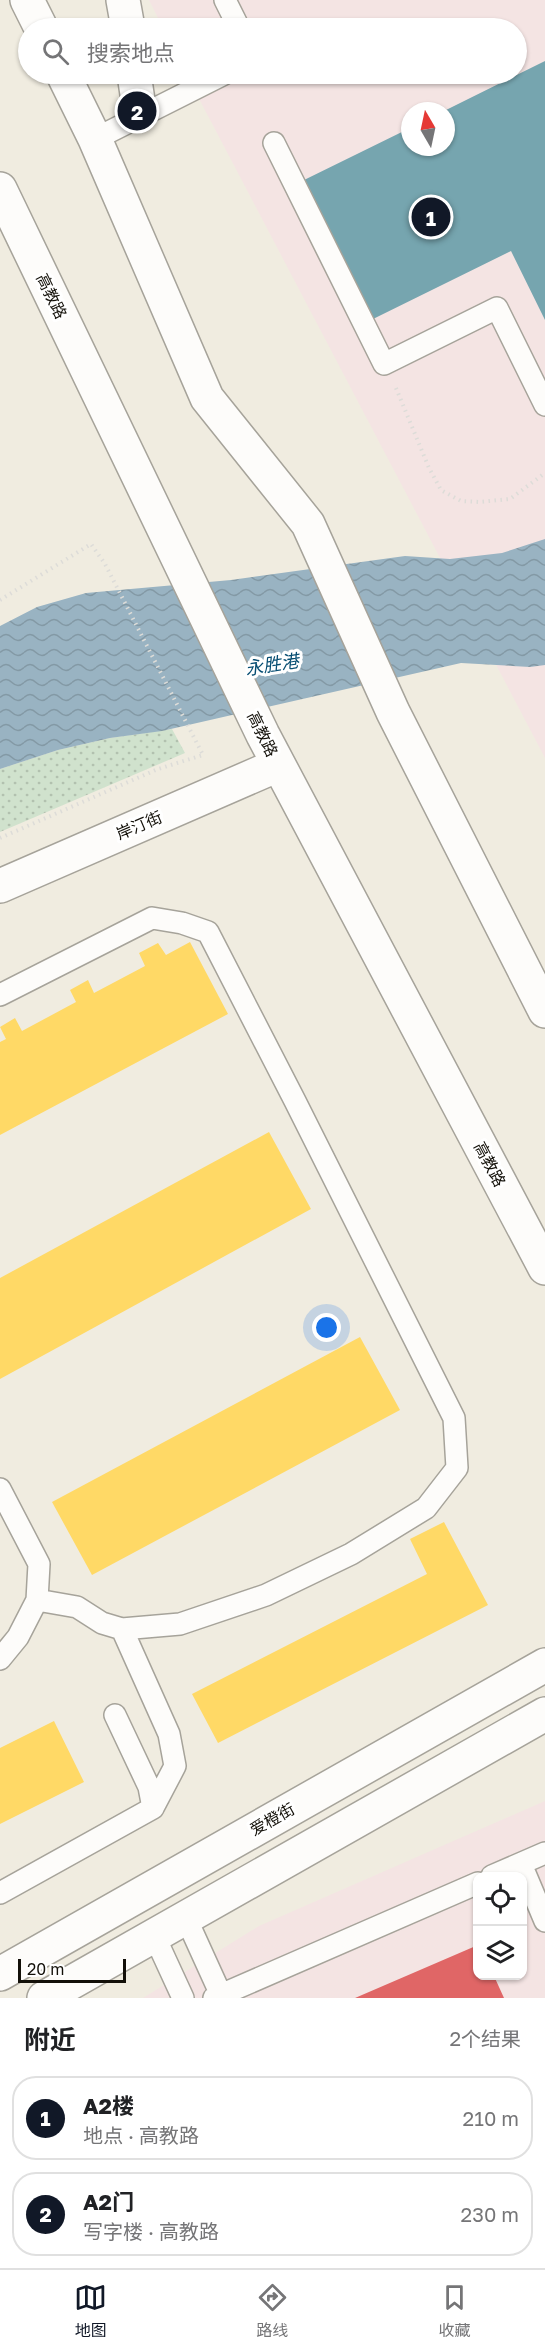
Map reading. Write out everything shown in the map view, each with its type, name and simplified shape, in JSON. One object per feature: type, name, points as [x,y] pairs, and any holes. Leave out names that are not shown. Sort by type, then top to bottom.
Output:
[{"type":"main road","points":[[27,0],[36,18]]},
{"type":"main road","points":[[123,0],[126,18]]},
{"type":"main road","points":[[68,84],[95,139],[207,398],[308,524],[393,712],[545,1011]]},
{"type":"main road","points":[[136,84],[140,114]]},
{"type":"main road","name":"高教路","points":[[0,189],[278,765],[545,1268]]},
{"type":"main road","name":"岸汀街","points":[[0,886],[278,765]]},
{"type":"main road","name":"爱橙街","points":[[0,1974],[545,1665]]},
{"type":"main road","points":[[44,1998],[545,1714]]},
{"type":"lane","points":[[225,0],[234,18]]},
{"type":"lane","points":[[95,139],[140,114],[203,84]]},
{"type":"lane","points":[[274,143],[384,364],[497,308],[545,405]]},
{"type":"lane","points":[[0,995],[152,918],[182,923],[208,932],[454,1418],[457,1467],[426,1508],[351,1554],[266,1594],[180,1624],[122,1629],[102,1623],[77,1607],[37,1600]]},
{"type":"lane","points":[[0,1489],[39,1564],[37,1600],[18,1637],[0,1659]]},
{"type":"lane","points":[[0,1893],[153,1809],[175,1766],[169,1734],[122,1629]]},
{"type":"lane","points":[[115,1715],[149,1787],[153,1809]]},
{"type":"lane","points":[[502,1872],[545,1853]]},
{"type":"lane","points":[[521,1864],[545,1921]]},
{"type":"lane","points":[[186,1918],[217,1996],[473,1885]]},
{"type":"lane","points":[[154,1935],[183,1998]]},
{"type":"path","points":[[384,364],[429,468],[441,490],[461,501],[510,499],[545,474]]},
{"type":"path","points":[[0,600],[91,544],[105,564],[203,755],[158,770],[0,838]]},
{"type":"shaded area","points":[[149,0],[545,0],[545,758],[191,84],[527,84],[527,18],[158,18]]},
{"type":"shaded area","points":[[545,1801],[545,1998],[143,1998],[259,1926]]},
{"type":"green space","points":[[172,729],[185,753],[0,832],[0,769],[58,750],[110,738]]},
{"type":"water","name":"永胜港","points":[[545,539],[545,665],[530,667],[461,663],[162,731],[110,738],[58,750],[0,769],[0,626],[37,607],[86,593],[231,580],[405,556],[450,559],[502,553]]},
{"type":"building: 住宅","points":[[190,942],[228,1014],[0,1135],[0,1042],[6,1039],[0,1027],[15,1018],[22,1031],[76,1002],[70,990],[88,980],[94,993],[145,966],[139,953],[158,943],[166,955]]},
{"type":"building: 住宅","points":[[269,1132],[311,1209],[0,1379],[0,1278]]},
{"type":"building: 住宅","points":[[360,1337],[400,1410],[92,1575],[52,1502]]},
{"type":"building: 住宅","points":[[444,1522],[488,1605],[218,1743],[192,1694],[427,1574],[410,1539]]},
{"type":"building: 住宅","points":[[54,1721],[84,1782],[0,1824],[0,1748]]},
{"type":"building: 商业","points":[[473,1947],[473,1980],[496,1980],[504,1998],[355,1998]]},
{"type":"building: 公共","points":[[545,61],[545,320],[511,251],[369,321],[300,182],[401,132],[401,156],[455,156],[455,106],[499,84],[527,84],[527,70]]},
{"type":"place","name":"A2门","points":[[137,111]]},
{"type":"place","name":"A2楼","points":[[431,217]]}]
